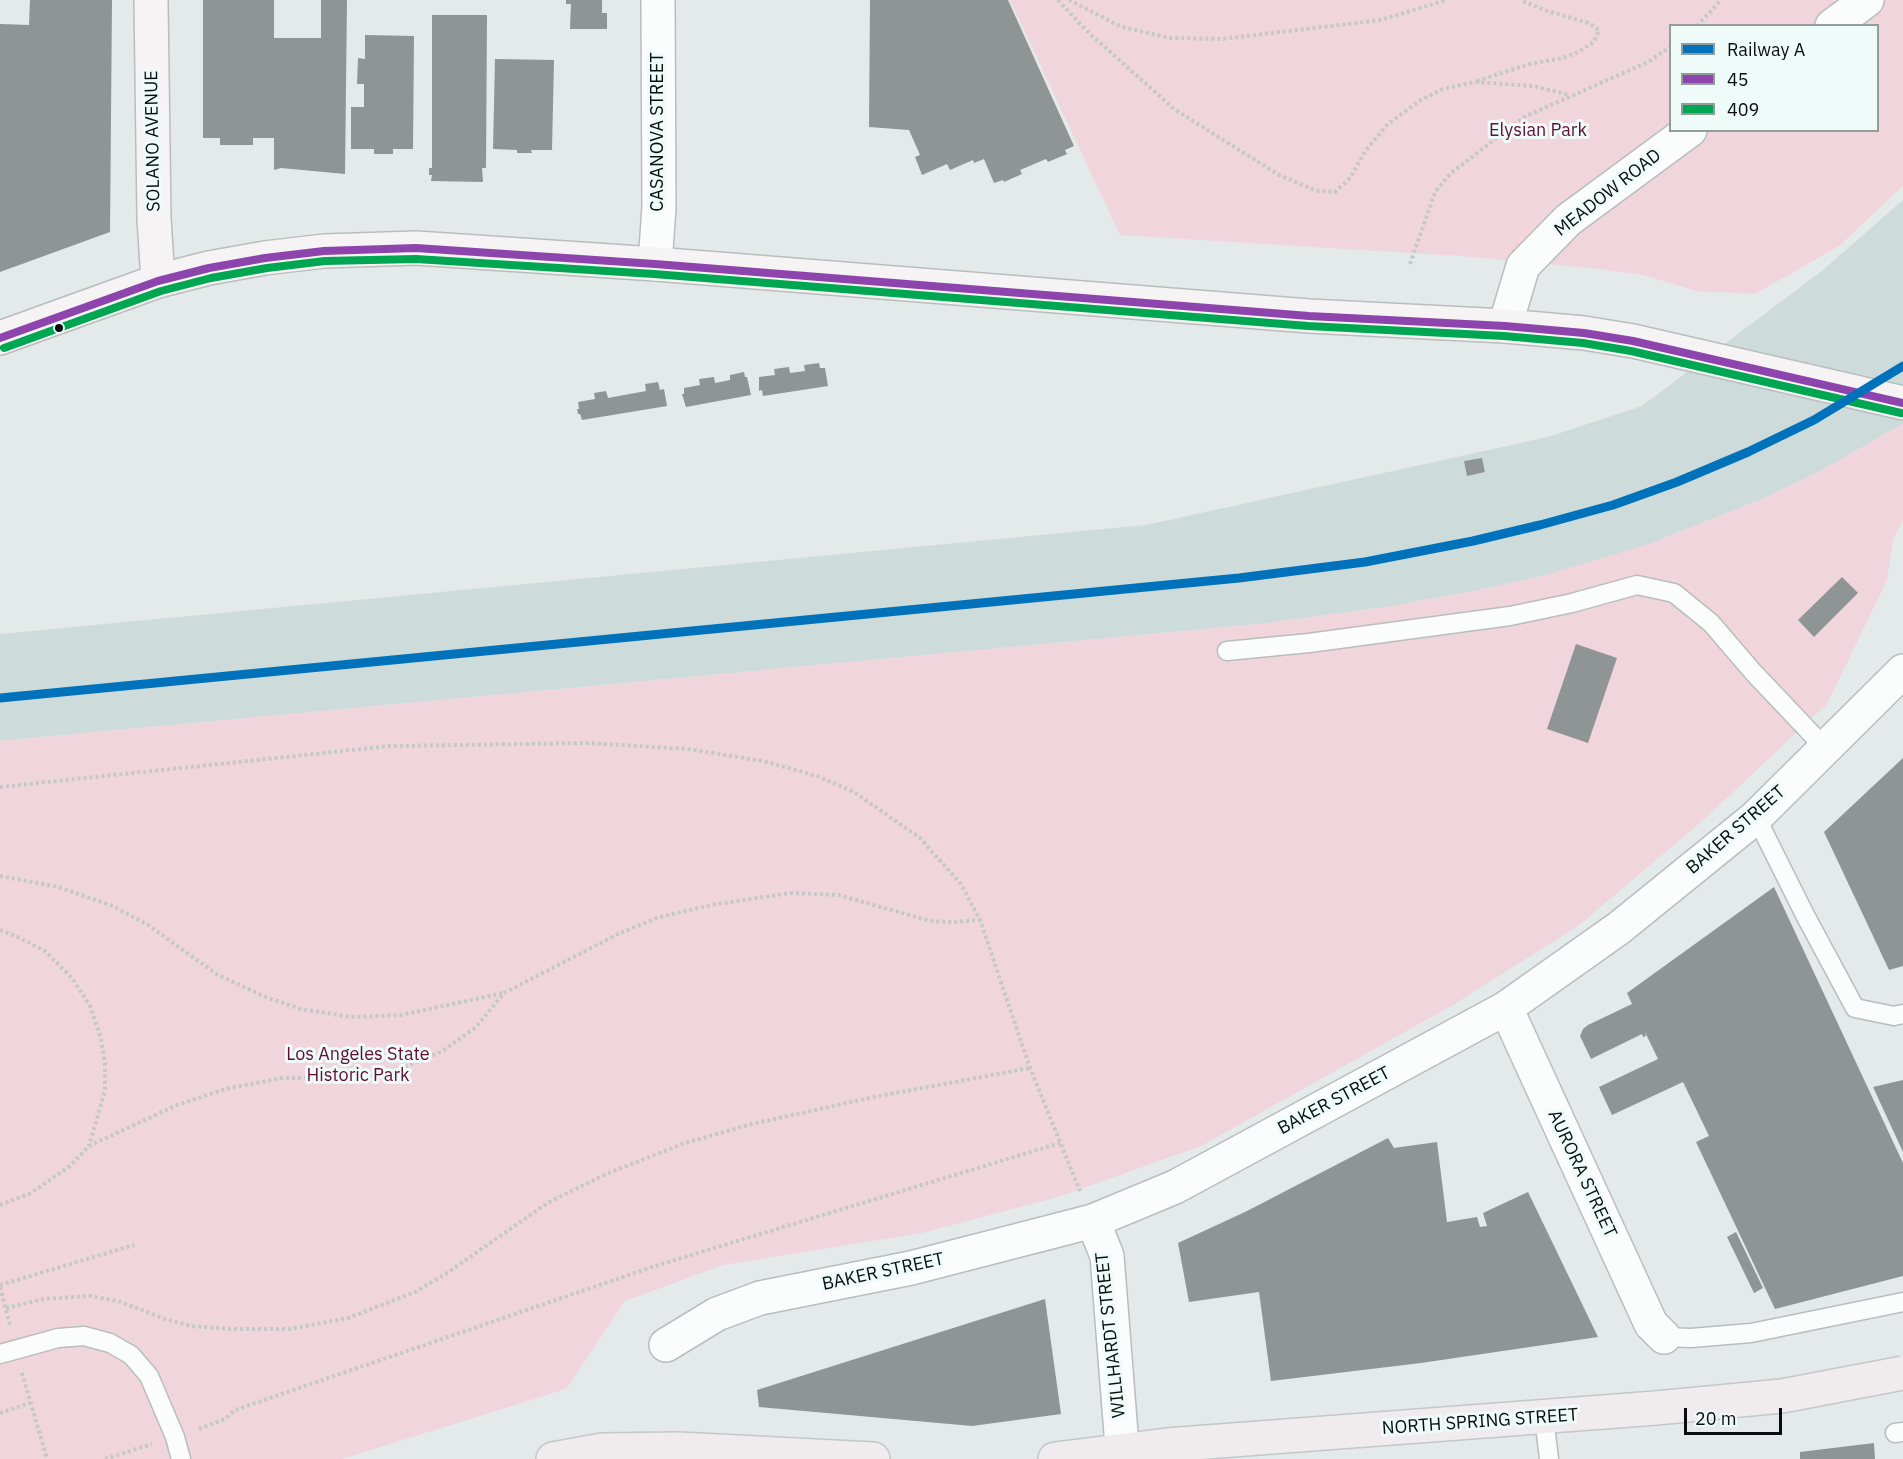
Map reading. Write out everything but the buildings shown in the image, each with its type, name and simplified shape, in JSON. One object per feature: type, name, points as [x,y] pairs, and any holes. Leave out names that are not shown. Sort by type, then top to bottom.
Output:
[{"type":"main road","name":"SOLANO AVENUE","points":[[151,0],[154,207],[158,281]]},
{"type":"main road","points":[[0,338],[158,281],[209,268],[324,251],[416,248],[655,264],[1308,316],[1505,326],[1584,333],[1633,341],[1903,403]]},
{"type":"main road","name":"NORTH SPRING STREET","points":[[1055,1459],[1123,1455],[1167,1445],[1656,1408],[1782,1395],[1903,1373]]},
{"type":"main road","points":[[553,1459],[602,1450],[679,1449],[873,1459]]},
{"type":"street","name":"CASANOVA STREET","points":[[655,264],[658,207],[658,0]]},
{"type":"street","points":[[1835,24],[1867,0]]},
{"type":"street","name":"MEADOW ROAD","points":[[1505,326],[1523,266],[1568,220],[1687,132]]},
{"type":"street","name":"BAKER STREET","points":[[666,1345],[717,1314],[760,1298],[911,1268],[1093,1221],[1175,1186],[1506,1008],[1619,928],[1756,817],[1903,671]]},
{"type":"street","name":"AURORA STREET","points":[[1506,1008],[1651,1324],[1665,1337]]},
{"type":"street","name":"WILLHARDT STREET","points":[[1093,1221],[1107,1256],[1123,1455]]},
{"type":"lane","points":[[1227,651],[1309,643],[1510,616],[1572,603],[1637,585],[1674,593],[1712,623],[1753,672],[1825,748]]},
{"type":"lane","points":[[1756,817],[1855,1008],[1894,1016],[1903,1014]]},
{"type":"lane","points":[[1665,1337],[1691,1338],[1751,1333],[1903,1302]]},
{"type":"lane","points":[[0,1354],[58,1338],[84,1336],[110,1343],[131,1355],[148,1376],[175,1437],[181,1459]]},
{"type":"lane","points":[[1544,1417],[1549,1459]]},
{"type":"path","points":[[1058,0],[1087,32],[1174,109],[1279,175],[1317,191],[1335,192],[1350,178],[1366,150],[1388,124],[1419,101],[1443,89],[1474,82],[1530,64],[1563,58],[1594,42],[1599,30],[1589,23],[1544,10],[1520,0]]},
{"type":"path","points":[[1069,0],[1122,27],[1170,38],[1222,39],[1382,20],[1446,0]]},
{"type":"path","points":[[1699,24],[1721,0]]},
{"type":"path","points":[[1410,264],[1435,192],[1451,173],[1524,117],[1648,62],[1669,48]]},
{"type":"path","points":[[1474,82],[1533,86],[1570,95]]},
{"type":"path","points":[[0,787],[390,746],[589,743],[687,749],[763,760],[817,776],[854,792],[920,838],[961,884],[980,920],[1030,1068],[1093,1221]]},
{"type":"path","points":[[0,876],[58,886],[113,906],[148,925],[218,975],[266,997],[301,1009],[351,1017],[401,1015],[504,993],[620,933],[660,917],[711,905],[778,894],[839,895],[930,921],[980,920]]},
{"type":"path","points":[[0,930],[45,951],[72,978],[90,1006],[101,1038],[105,1065],[105,1091],[89,1146]]},
{"type":"path","points":[[0,1205],[31,1193],[70,1166],[89,1146],[177,1105],[225,1089],[283,1078],[349,1078],[402,1068],[441,1052],[476,1028],[504,993]]},
{"type":"path","points":[[6,1308],[44,1299],[90,1296],[118,1301],[165,1319],[191,1326],[290,1329],[348,1318],[415,1292],[447,1273],[549,1202],[606,1174],[685,1143],[752,1124],[874,1097],[1030,1068]]},
{"type":"path","points":[[194,1431],[225,1419],[235,1410],[652,1267],[1060,1143]]},
{"type":"path","points":[[11,1328],[0,1286],[134,1245]]},
{"type":"path","points":[[22,1371],[47,1459]]},
{"type":"path","points":[[0,1413],[30,1403]]},
{"type":"path","points":[[105,1459],[151,1445]]},
{"type":"shaded area","points":[[1903,200],[1903,424],[1824,469],[1767,497],[1649,544],[1556,573],[1387,607],[1259,624],[0,741],[0,634],[1146,525],[1548,437],[1642,406],[1823,270]]},
{"type":"green space","name":"Elysian Park","points":[[1010,0],[1903,0],[1903,186],[1839,246],[1755,294],[1697,291],[1643,275],[1592,268],[1461,256],[1120,235]]},
{"type":"green space","name":"Los Angeles State Historic Park","points":[[1903,424],[1903,519],[1893,540],[1887,580],[1827,704],[1700,823],[1578,926],[1453,1005],[1201,1146],[1058,1197],[922,1233],[723,1265],[625,1301],[566,1389],[342,1459],[0,1459],[0,741],[1259,624],[1387,607],[1546,575],[1649,544],[1767,497],[1824,469]]},
{"type":"rail line","name":"A","points":[[0,698],[1239,578],[1365,562],[1540,525],[1613,505],[1677,482],[1748,452],[1814,420],[1903,366]]},
{"type":"transit line","name":"45","points":[[0,338],[158,281],[209,268],[324,251],[416,248],[655,264],[1309,316],[1505,326],[1584,333],[1633,341],[1903,403]]},
{"type":"transit line","name":"409","points":[[4,348],[161,291],[211,278],[325,261],[416,259],[654,274],[1308,326],[1504,336],[1583,343],[1631,351],[1901,413]]}]
